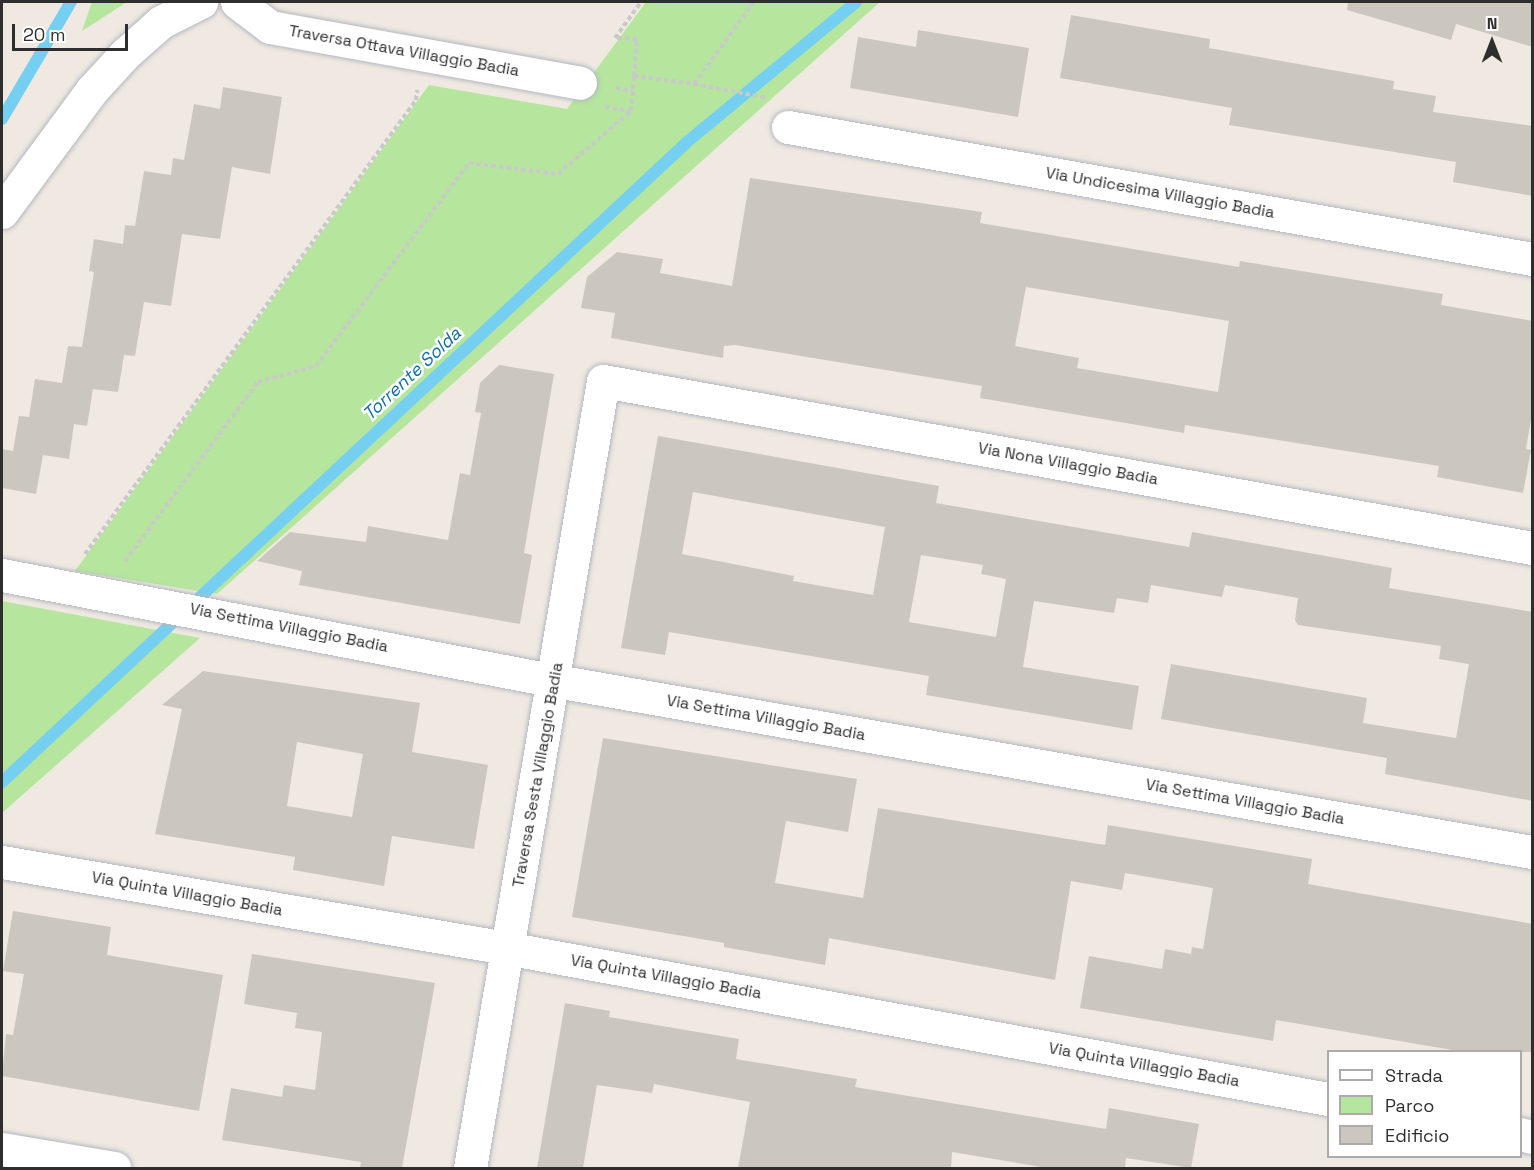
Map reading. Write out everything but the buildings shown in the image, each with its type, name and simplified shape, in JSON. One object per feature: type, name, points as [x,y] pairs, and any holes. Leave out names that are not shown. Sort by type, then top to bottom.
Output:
[{"type":"street","points":[[2,212],[92,90],[125,54],[161,22],[201,2]]},
{"type":"street","name":"Traversa Ottava Villaggio Badia","points":[[237,2],[270,27],[589,94]]},
{"type":"street","name":"Via Undicesima Villaggio Badia","points":[[788,127],[1533,259]]},
{"type":"street","name":"Via Nona Villaggio Badia","points":[[603,381],[1533,548]]},
{"type":"street","name":"Traversa Sesta Villaggio Badia","points":[[470,1168],[506,948],[556,681],[603,381]]},
{"type":"street","name":"Via Settima Villaggio Badia","points":[[2,575],[193,609],[556,681],[1533,852]]},
{"type":"street","name":"Via Quinta Villaggio Badia","points":[[2,862],[506,948],[1327,1099]]},
{"type":"street","points":[[2,1149],[114,1168]]},
{"type":"path","points":[[114,596],[118,571],[258,382],[316,366],[469,163],[558,174],[630,111],[637,39],[615,38],[642,2]]},
{"type":"path","points":[[694,84],[754,2]]},
{"type":"path","points":[[634,76],[759,94]]},
{"type":"path","points":[[78,564],[416,100],[417,83]]},
{"type":"path","points":[[589,94],[630,111]]},
{"type":"green space","points":[[92,2],[127,2],[82,31]]},
{"type":"green space","points":[[646,2],[880,2],[217,594],[75,571],[429,85],[567,109]]},
{"type":"green space","points":[[2,601],[200,638],[2,813]]},
{"type":"waterway","points":[[2,119],[71,2]]},
{"type":"waterway","name":"Torrente Solda","points":[[2,782],[687,142],[856,2]]}]
